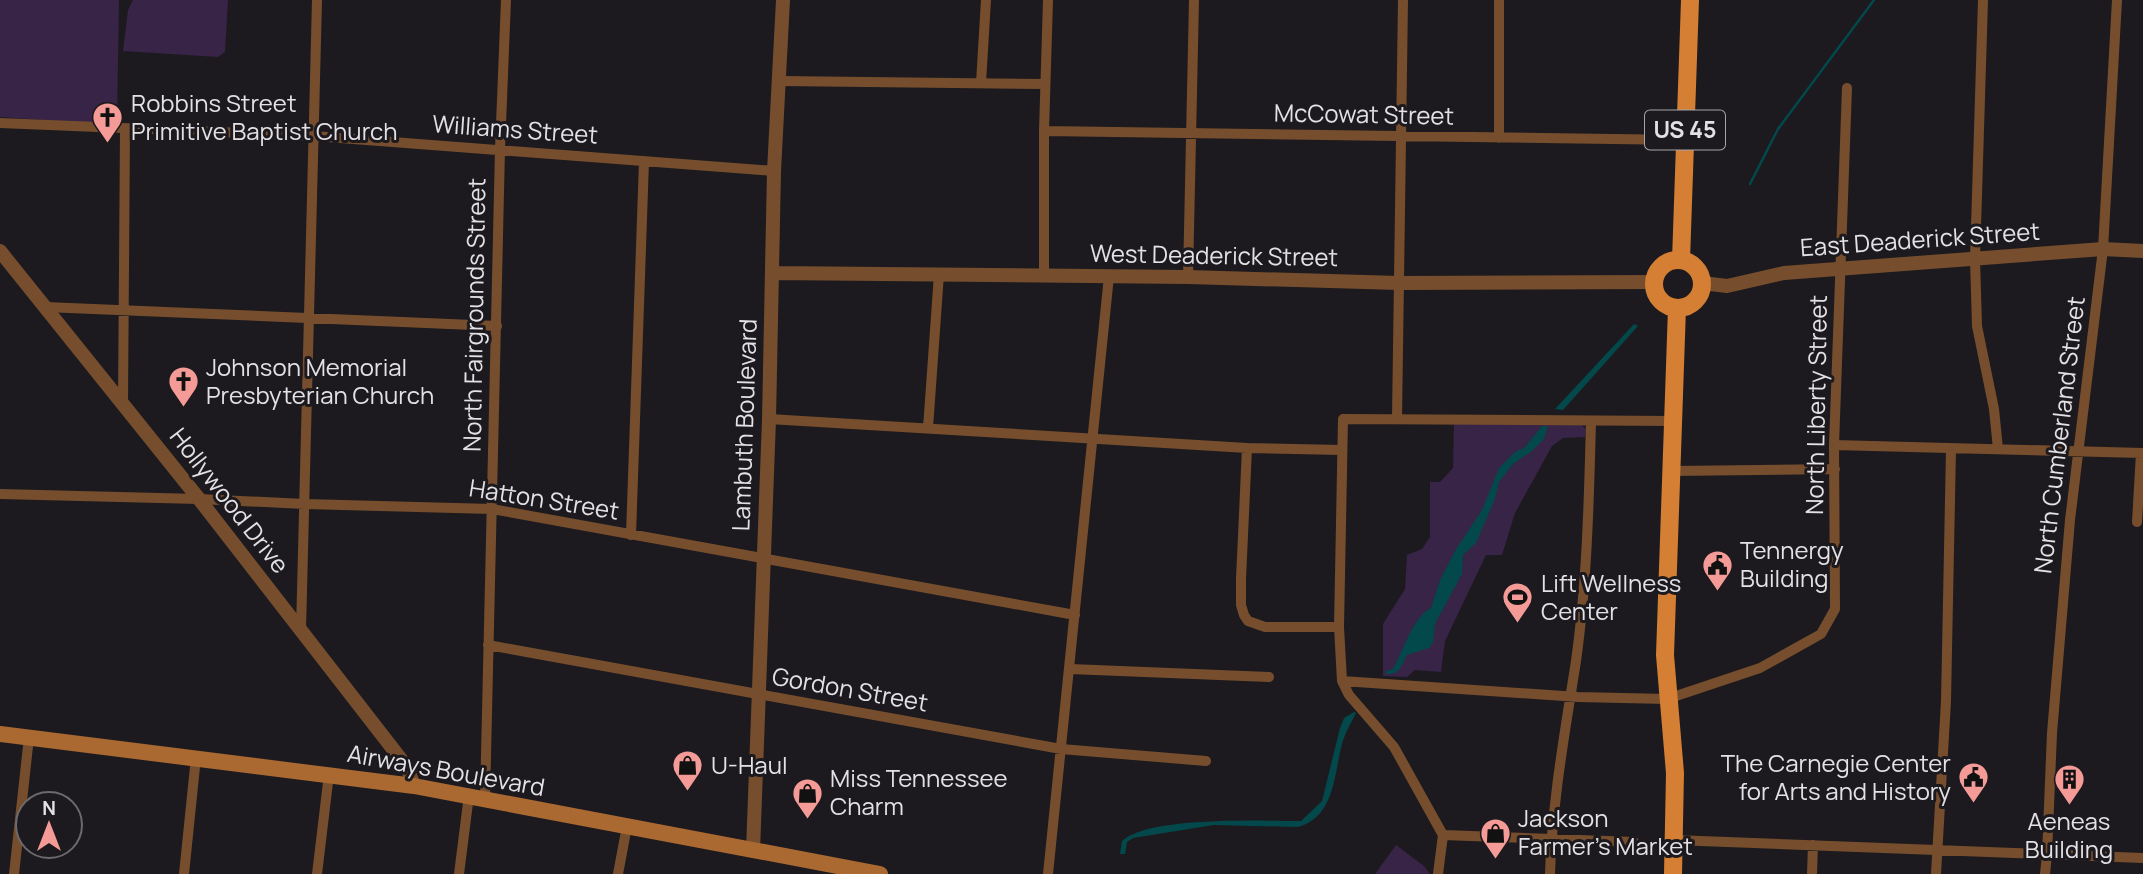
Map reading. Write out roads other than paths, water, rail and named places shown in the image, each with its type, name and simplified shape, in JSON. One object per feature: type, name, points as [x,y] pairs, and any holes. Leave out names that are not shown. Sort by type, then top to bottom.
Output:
[{"type":"main road","name":"US 45","points":[[1681,260],[1690,0]]},
{"type":"main road","points":[[1681,260],[1696,268],[1702,283],[1701,291],[1692,303],[1677,308],[1663,302],[1654,282],[1656,274],[1666,263],[1681,260]]},
{"type":"main road","points":[[1673,874],[1675,773],[1665,655],[1677,308]]},
{"type":"main road","name":"Airways Boulevard","points":[[0,734],[414,786],[847,871],[880,874]]},
{"type":"street","points":[[301,630],[317,0]]},
{"type":"street","name":"North Fairgrounds Street","points":[[485,799],[506,0]]},
{"type":"street","name":"Lambuth Boulevard","points":[[753,851],[760,695],[774,171],[783,0]]},
{"type":"street","points":[[981,83],[986,0]]},
{"type":"street","points":[[1044,275],[1048,0]]},
{"type":"street","points":[[1188,276],[1194,0]]},
{"type":"street","points":[[1397,418],[1402,0]]},
{"type":"street","points":[[1499,0],[1499,138]]},
{"type":"street","points":[[1983,0],[1975,259],[1979,347],[1992,399],[1998,449]]},
{"type":"street","name":"North Cumberland Street","points":[[2045,874],[2054,706],[2077,452],[2103,249],[2118,0]]},
{"type":"street","points":[[780,81],[1045,84]]},
{"type":"street","name":"North Liberty Street","points":[[1342,681],[1569,697],[1667,699],[1760,668],[1822,634],[1835,609],[1834,445],[1847,88]]},
{"type":"street","name":"Williams Street","points":[[0,123],[314,136],[774,171]]},
{"type":"street","points":[[123,403],[125,129]]},
{"type":"street","name":"McCowat Street","points":[[1044,131],[1684,141]]},
{"type":"street","points":[[631,535],[644,161]]},
{"type":"street","name":"East Deaderick Street","points":[[1702,283],[1727,286],[1784,273],[2103,249],[2143,251]]},
{"type":"street","name":"Hollywood Drive","points":[[0,251],[301,630],[407,767],[414,786]]},
{"type":"street","name":"West Deaderick Street","points":[[772,273],[1188,276],[1399,283],[1654,282]]},
{"type":"street","points":[[928,428],[939,274]]},
{"type":"street","points":[[1048,874],[1109,276]]},
{"type":"street","points":[[45,307],[496,326]]},
{"type":"street","points":[[768,419],[1247,448],[1342,450]]},
{"type":"street","points":[[1438,874],[1443,835],[1394,747],[1349,695],[1342,681],[1339,627],[1343,419],[1673,421]]},
{"type":"street","points":[[1550,874],[1551,839],[1576,662],[1587,553],[1591,421]]},
{"type":"street","points":[[1834,445],[2142,453],[2137,522]]},
{"type":"street","points":[[1247,448],[1241,579],[1241,605],[1244,615],[1248,621],[1265,627],[1339,627]]},
{"type":"street","points":[[1936,874],[1946,688],[1951,449]]},
{"type":"street","points":[[1671,471],[1835,469]]},
{"type":"street","name":"Hatton Street","points":[[0,494],[492,509],[1075,615]]},
{"type":"street","name":"Gordon Street","points":[[488,645],[1061,749],[1206,761]]},
{"type":"street","points":[[1070,669],[1269,677]]},
{"type":"street","points":[[14,874],[29,737]]},
{"type":"street","points":[[184,874],[197,757]]},
{"type":"street","points":[[317,874],[329,774]]},
{"type":"street","points":[[459,874],[469,795]]},
{"type":"street","points":[[618,874],[627,826]]},
{"type":"street","points":[[1443,835],[1634,842]]},
{"type":"street","points":[[1674,839],[2143,858]]},
{"type":"street","points":[[1812,874],[1813,845]]},
{"type":"water","points":[[1634,324],[1638,326],[1563,410],[1555,409]]},
{"type":"water","points":[[1542,426],[1548,426],[1544,439],[1513,464],[1499,482],[1495,499],[1476,543],[1463,555],[1462,574],[1435,624],[1433,642],[1429,648],[1407,655],[1397,671],[1386,674],[1386,671],[1393,669],[1419,619],[1431,608],[1440,580],[1456,549],[1482,510],[1499,468],[1515,452],[1524,448]]},
{"type":"water","points":[[1356,713],[1342,744],[1331,793],[1319,814],[1310,822],[1298,827],[1214,825],[1133,838],[1127,842],[1125,854],[1120,854],[1122,841],[1156,827],[1207,822],[1301,821],[1322,801],[1340,728],[1344,718]]},
{"type":"waterway","points":[[1750,184],[1778,129],[1874,0]]},
{"type":"place","name":"Robbins Street Primitive Baptist Church","points":[[108,145]]},
{"type":"place","name":"Johnson Memorial Presbyterian Church","points":[[183,409]]},
{"type":"place","name":"Tennergy Building","points":[[1717,592]]},
{"type":"place","name":"Lift Wellness Center","points":[[1518,625]]},
{"type":"place","name":"U-Haul","points":[[688,793]]},
{"type":"place","name":"The Carnegie Center for Arts and History","points":[[1974,805]]},
{"type":"place","name":"Aeneas Building","points":[[2069,807]]},
{"type":"place","name":"Miss Tennessee Charm","points":[[807,820]]},
{"type":"place","name":"Jackson Farmer's Market","points":[[1495,860]]}]
